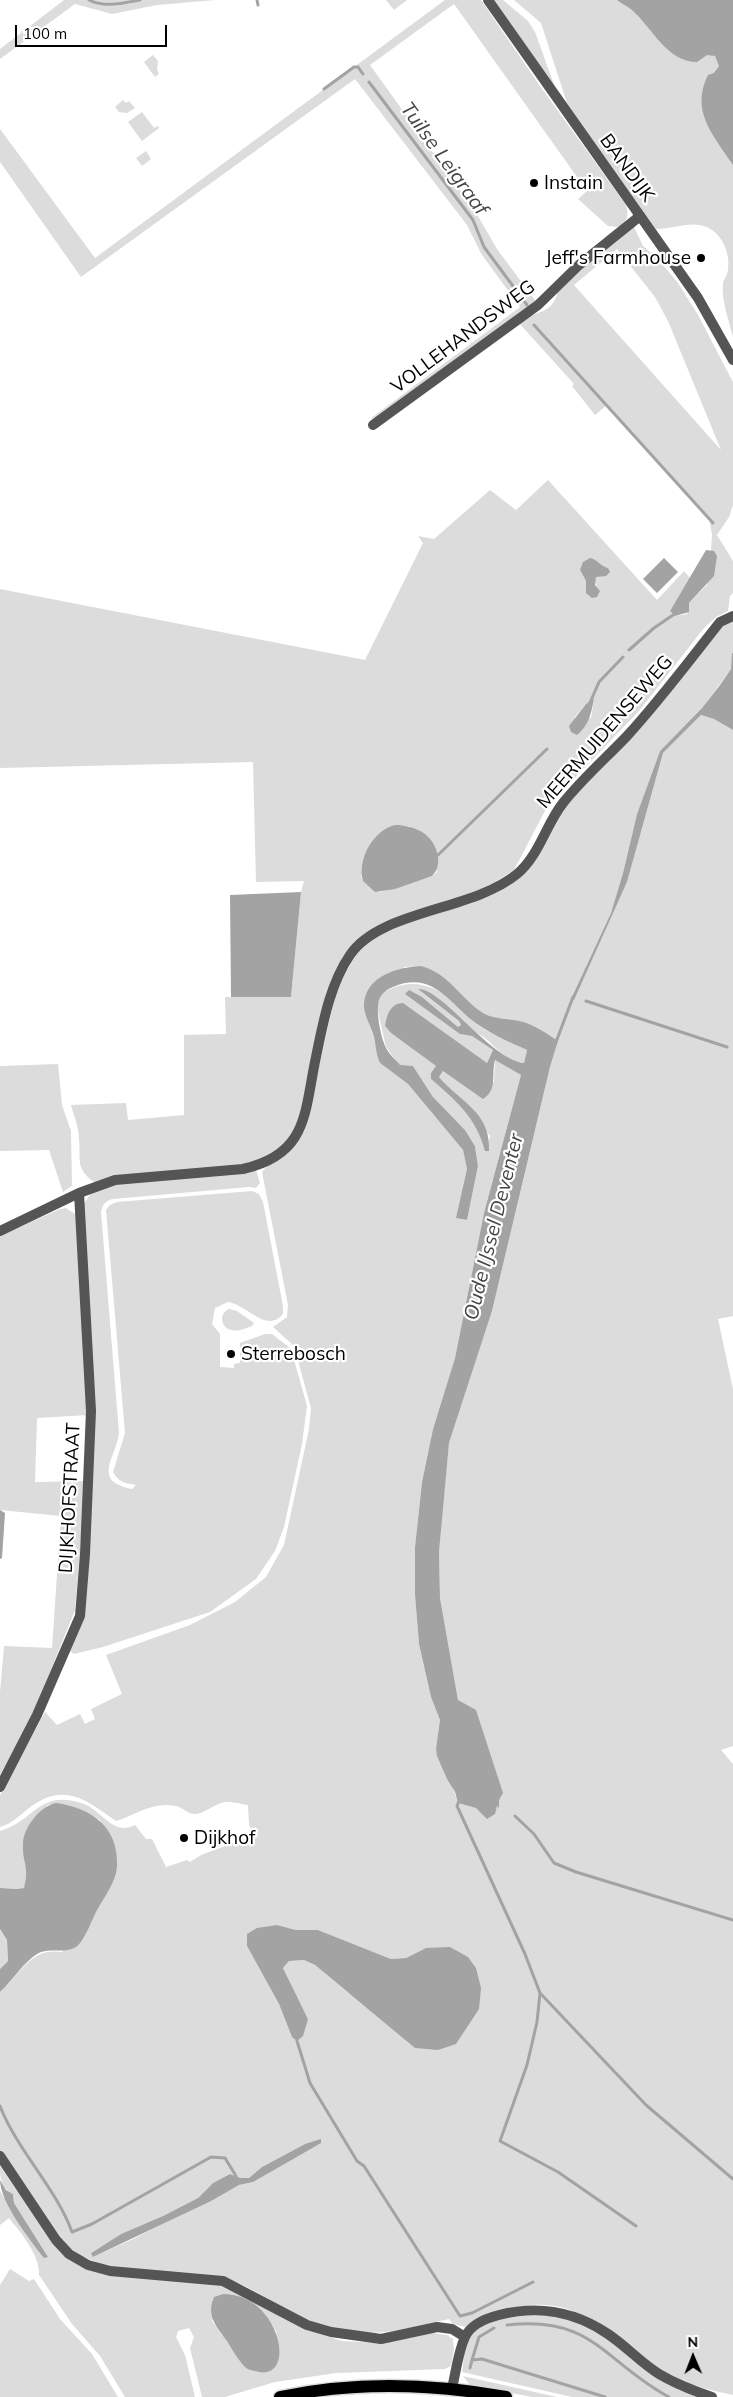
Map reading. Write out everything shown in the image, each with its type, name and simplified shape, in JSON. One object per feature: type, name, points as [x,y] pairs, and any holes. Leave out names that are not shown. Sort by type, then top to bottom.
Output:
[{"type":"main road","points":[[280,2397],[330,2389],[379,2385],[452,2388],[506,2397]]},
{"type":"street","name":"BANDIJK","points":[[488,0],[698,298],[733,360]]},
{"type":"street","name":"VOLLEHANDSWEG","points":[[373,425],[538,305],[579,265],[640,216]]},
{"type":"street","name":"MEERMUIDENSEWEG","points":[[0,1231],[104,1183],[124,1178],[243,1169],[259,1166],[278,1155],[293,1140],[306,1115],[316,1058],[330,1001],[350,955],[362,942],[378,930],[463,902],[492,889],[517,874],[530,860],[549,823],[564,802],[627,735],[720,622],[733,616]]},
{"type":"street","name":"DIJKHOFSTRAAT","points":[[0,1787],[37,1715],[80,1616],[92,1411],[79,1193]]},
{"type":"street","points":[[0,2156],[56,2240],[69,2254],[88,2265],[110,2271],[223,2281],[307,2325],[331,2332],[381,2338],[437,2327],[452,2329],[465,2337]]},
{"type":"street","points":[[452,2388],[465,2337],[475,2325],[492,2316],[536,2309],[563,2313],[586,2322],[609,2334],[658,2374],[689,2389],[712,2397]]},
{"type":"shaded area","points":[[64,0],[215,0],[157,5],[112,14],[75,4],[0,59],[0,49]]},
{"type":"shaded area","points":[[386,0],[407,0],[394,10]]},
{"type":"shaded area","points":[[445,0],[481,0],[626,205],[627,215],[624,223],[618,227],[608,226],[578,199],[587,191],[454,4],[370,65],[475,211],[497,249],[537,303],[378,417],[370,419],[520,307],[482,255],[467,225],[355,79],[81,277],[0,162],[0,129],[95,258]]},
{"type":"shaded area","points":[[493,0],[503,0],[528,21],[535,32],[556,90]]},
{"type":"shaded area","points":[[514,0],[648,0],[733,72],[733,337],[723,296],[723,283],[727,273],[728,255],[722,241],[712,230],[699,225],[656,229],[594,144],[567,103],[541,23]]},
{"type":"shaded area","points":[[153,55],[158,61],[157,69],[159,74],[155,77],[144,62]]},
{"type":"shaded area","points":[[123,100],[126,103],[129,101],[135,108],[127,113],[119,112],[115,107]]},
{"type":"shaded area","points":[[142,112],[154,128],[158,126],[159,128],[142,141],[128,122]]},
{"type":"shaded area","points":[[146,151],[151,159],[142,166],[136,158]]},
{"type":"shaded area","points":[[634,227],[643,246],[657,258],[678,283],[698,315],[733,382],[733,505],[729,517],[717,535],[733,561],[733,593],[730,596],[728,611],[716,617],[704,628],[639,711],[547,807],[514,870],[474,892],[390,921],[335,976],[303,1114],[285,1145],[256,1163],[95,1183],[84,1173],[80,1164],[78,1131],[71,1105],[126,1103],[128,1120],[184,1115],[184,1035],[226,1034],[225,997],[291,997],[301,892],[304,881],[256,882],[253,762],[0,768],[0,589],[365,660],[423,543],[418,536],[434,539],[490,490],[516,510],[548,480],[657,600],[684,571],[690,578],[670,611],[675,616],[687,614],[689,603],[707,585],[714,551],[711,551],[712,534],[709,519],[607,405],[595,415],[572,386],[574,384],[519,323],[549,307],[557,296],[559,286],[623,228]],"holes":[[[617,249],[655,297],[668,321],[721,450],[574,285]],[[596,561],[599,565],[608,568],[606,575],[596,577],[597,588],[586,593],[586,581],[580,570]],[[594,700],[591,718],[574,718],[586,704]],[[408,826],[413,828],[437,872],[432,876],[380,892],[363,881],[361,876]]]},
{"type":"shaded area","points":[[733,619],[733,661],[731,669],[702,708],[660,751],[637,814],[611,913],[571,999],[574,999],[627,882],[663,753],[701,715],[714,719],[733,730],[733,1316],[718,1319],[733,1389],[733,1746],[721,1750],[733,1764],[733,2395],[694,2386],[666,2375],[647,2364],[583,2316],[555,2306],[523,2306],[508,2309],[493,2313],[466,2327],[453,2324],[449,2319],[386,2332],[350,2332],[311,2321],[281,2307],[249,2288],[224,2278],[110,2267],[78,2255],[59,2238],[0,2155],[0,1992],[34,1958],[51,1952],[62,1952],[95,1913],[117,1868],[100,1820],[68,1805],[47,1805],[26,1863],[28,1872],[24,1888],[0,1888],[0,1831],[21,1821],[38,1808],[55,1800],[81,1803],[95,1810],[113,1825],[127,1828],[135,1825],[146,1839],[152,1839],[166,1867],[187,1860],[190,1862],[201,1855],[255,1835],[249,1825],[248,1805],[224,1802],[197,1814],[178,1807],[160,1805],[116,1821],[85,1801],[74,1796],[64,1795],[42,1800],[12,1822],[0,1827],[0,1795],[45,1712],[57,1725],[80,1714],[85,1724],[95,1719],[91,1709],[122,1694],[106,1655],[190,1625],[235,1602],[266,1577],[284,1545],[309,1429],[311,1408],[294,1346],[273,1327],[287,1317],[288,1305],[262,1172],[308,1116],[334,1000],[341,980],[358,952],[377,935],[509,884],[556,817],[720,624]],"holes":[[[421,966],[431,969],[447,980],[483,1013],[492,1017],[528,1024],[542,1030],[558,1041],[550,1067],[492,1311],[449,1443],[442,1512],[439,1552],[440,1598],[458,1700],[499,1800],[499,1807],[476,1808],[458,1803],[436,1748],[440,1720],[431,1697],[419,1644],[415,1595],[415,1547],[422,1482],[433,1429],[455,1358],[484,1213],[521,1075],[495,1060],[494,1082],[472,1090],[443,1071],[439,1077],[490,1136],[486,1151],[477,1128],[471,1119],[457,1102],[431,1079],[436,1066],[391,1033],[385,1026],[392,1007],[487,1063],[493,1050],[472,1036],[460,1034],[422,997],[458,1027],[461,1025],[459,1021],[419,990],[435,997],[472,1030],[485,1038],[507,1057],[524,1063],[527,1050],[479,1026],[457,1004],[439,991],[429,987],[420,984],[400,985],[380,995],[377,1008],[386,1047],[400,1066],[413,1066],[433,1097],[465,1130],[475,1146],[478,1166],[467,1220],[457,1218],[467,1169],[463,1150],[408,1084],[380,1063],[365,1012],[404,967]],[[277,1925],[296,1930],[318,1930],[391,1959],[406,1958],[426,1948],[465,2029],[456,2044],[347,1992],[315,1965],[304,1960],[289,1961],[283,1968],[308,2019],[292,2037],[279,2004],[247,1946]],[[305,2144],[253,2182],[239,2185],[131,2240],[93,2257],[92,2252],[121,2234],[198,2198],[213,2183],[230,2174],[241,2178],[249,2178],[262,2167]]]},
{"type":"shaded area","points":[[58,1064],[62,1105],[71,1131],[72,1186],[63,1192],[49,1150],[0,1151],[0,1066]]},
{"type":"shaded area","points":[[256,1170],[260,1183],[256,1188],[249,1187],[113,1199],[106,1202],[102,1207],[119,1433],[109,1467],[109,1474],[112,1480],[120,1485],[132,1489],[136,1485],[120,1480],[113,1472],[125,1433],[106,1210],[110,1205],[117,1202],[252,1191],[259,1194],[263,1202],[283,1314],[277,1319],[263,1320],[243,1308],[228,1302],[215,1308],[212,1324],[220,1334],[220,1367],[234,1368],[234,1364],[240,1363],[240,1343],[265,1334],[272,1334],[291,1349],[307,1406],[302,1444],[284,1527],[275,1551],[256,1579],[210,1612],[103,1647],[74,1654],[70,1651],[89,1531],[83,1205],[92,1192],[105,1185]]},
{"type":"shaded area","points":[[66,1208],[75,1214],[76,1219],[88,1415],[37,1418],[35,1482],[86,1481],[75,1610],[32,1717],[0,1775],[0,1692],[4,1646],[52,1648],[61,1516],[0,1510],[0,1236]]},
{"type":"shaded area","points":[[229,1309],[237,1311],[254,1323],[252,1326],[239,1330],[227,1328],[223,1323],[222,1317]]},
{"type":"shaded area","points":[[0,1929],[7,1940],[8,1961],[0,1969]]},
{"type":"shaded area","points":[[0,2166],[49,2237],[72,2261],[226,2285],[305,2329],[342,2341],[380,2343],[432,2333],[447,2335],[453,2339],[454,2350],[451,2366],[445,2369],[336,2373],[275,2382],[225,2397],[202,2397],[190,2348],[194,2337],[189,2328],[178,2331],[176,2337],[185,2355],[195,2397],[125,2397],[100,2356],[72,2324],[39,2275],[33,2252],[24,2237],[9,2218],[0,2225],[0,2191],[32,2242],[48,2257],[14,2203],[13,2194],[4,2185],[1,2179]],"holes":[[[223,2294],[233,2295],[256,2305],[277,2333],[222,2335],[212,2321]]]},
{"type":"shaded area","points":[[10,2269],[29,2281],[34,2279],[60,2319],[92,2354],[118,2397],[0,2397],[0,2285]]},
{"type":"shaded area","points":[[516,2315],[561,2316],[601,2333],[699,2397],[572,2397],[462,2372],[464,2351],[471,2334],[476,2329],[489,2323]]},
{"type":"shaded area","points":[[463,2376],[557,2397],[532,2397],[470,2385]]},
{"type":"water","points":[[617,0],[733,0],[733,165],[712,133],[703,111],[703,88],[708,75],[714,73],[719,66],[715,56],[707,55],[697,62],[686,61],[677,57],[661,43],[633,11]]},
{"type":"water","points":[[706,550],[714,551],[717,556],[714,576],[689,603],[689,612],[675,616],[670,611]]},
{"type":"water","points":[[590,558],[608,568],[610,572],[606,576],[596,577],[595,585],[600,591],[597,597],[592,598],[586,593],[586,581],[580,570],[583,562]]},
{"type":"water","points":[[664,558],[678,572],[657,593],[643,579]]},
{"type":"water","points":[[732,653],[733,730],[714,719],[701,715],[663,753],[627,882],[574,1000],[571,999],[611,913],[637,814],[660,751],[702,708],[720,685],[731,669]]},
{"type":"water","points":[[594,699],[587,723],[577,735],[571,732],[569,726],[586,704]]},
{"type":"water","points":[[395,825],[412,828],[427,836],[435,846],[438,865],[432,876],[395,889],[375,892],[363,881],[362,864],[368,847],[374,839],[387,828]]},
{"type":"water","points":[[301,892],[291,997],[231,997],[230,895]]},
{"type":"water","points":[[421,966],[431,969],[447,980],[483,1013],[492,1017],[528,1024],[542,1030],[558,1041],[550,1067],[492,1311],[449,1443],[439,1552],[440,1598],[458,1700],[476,1710],[503,1793],[499,1800],[499,1808],[497,1806],[495,1814],[487,1819],[476,1808],[458,1803],[455,1792],[437,1756],[436,1748],[440,1720],[431,1697],[419,1644],[415,1595],[415,1547],[422,1482],[433,1429],[455,1358],[484,1213],[521,1075],[495,1060],[491,1091],[483,1099],[443,1071],[439,1077],[480,1117],[488,1138],[489,1151],[485,1151],[471,1119],[457,1102],[431,1079],[431,1073],[436,1066],[391,1033],[385,1026],[390,1010],[395,1005],[403,1003],[487,1063],[493,1050],[472,1036],[460,1034],[405,994],[409,990],[422,997],[458,1027],[461,1025],[459,1021],[418,989],[428,992],[440,1000],[496,1050],[511,1059],[524,1063],[527,1050],[480,1026],[442,993],[421,983],[408,983],[393,987],[384,992],[380,997],[378,1003],[379,1022],[382,1039],[387,1050],[400,1065],[413,1066],[433,1097],[465,1130],[475,1146],[478,1166],[467,1220],[456,1218],[467,1169],[463,1150],[408,1084],[380,1063],[364,1007],[366,993],[378,979],[385,974],[403,968]]},
{"type":"water","points":[[0,1510],[5,1513],[2,1558],[0,1559]]},
{"type":"water","points":[[56,1803],[81,1809],[101,1822],[108,1830],[116,1853],[116,1873],[80,1943],[72,1949],[46,1951],[35,1955],[0,1992],[0,1969],[8,1961],[7,1940],[0,1929],[0,1888],[24,1888],[26,1869],[23,1844],[26,1831],[44,1808]]},
{"type":"water","points":[[277,1925],[296,1930],[318,1930],[391,1959],[406,1958],[426,1948],[450,1947],[468,1957],[476,1968],[481,1988],[479,2009],[456,2044],[438,2050],[415,2048],[315,1965],[304,1960],[289,1961],[283,1968],[308,2019],[303,2036],[297,2041],[292,2037],[279,2004],[247,1946],[247,1934],[257,1928]]},
{"type":"water","points":[[321,2139],[321,2143],[253,2182],[239,2185],[211,2201],[93,2257],[91,2253],[121,2234],[198,2198],[213,2183],[230,2174],[241,2178],[249,2178],[262,2167],[305,2144]]},
{"type":"water","points":[[0,2180],[6,2190],[13,2194],[14,2203],[48,2257],[44,2258],[10,2210],[1,2189]]},
{"type":"water","points":[[223,2294],[242,2297],[258,2307],[269,2320],[277,2335],[280,2350],[278,2363],[271,2371],[259,2372],[245,2367],[216,2325],[211,2310],[212,2304],[214,2297]]},
{"type":"waterway","name":"Tuilse Leigraaf","points":[[89,0],[101,4],[140,0]]},
{"type":"waterway","name":"Tuilse Leigraaf","points":[[257,0],[258,5]]},
{"type":"waterway","name":"Tuilse Leigraaf","points":[[324,89],[354,67],[358,67],[363,74]]},
{"type":"waterway","name":"Tuilse Leigraaf","points":[[369,82],[473,220],[484,247],[527,305]]},
{"type":"waterway","name":"Tuilse Leigraaf","points":[[534,325],[713,523]]},
{"type":"waterway","points":[[629,650],[654,628],[676,613]]},
{"type":"waterway","points":[[589,705],[599,682],[623,657]]},
{"type":"waterway","points":[[438,855],[547,749]]},
{"type":"waterway","name":"Oude IJssel Deventer","points":[[556,1042],[573,997]]},
{"type":"waterway","points":[[586,1001],[727,1047]]},
{"type":"waterway","points":[[459,1801],[457,1806],[525,1954],[540,1993],[537,2022],[527,2065],[500,2141],[558,2172],[636,2226]]},
{"type":"waterway","name":"Oude IJssel Deventer","points":[[515,1816],[534,1834],[554,1863],[576,1872],[733,1920]]},
{"type":"waterway","points":[[540,1993],[646,2105],[733,2179]]},
{"type":"waterway","points":[[297,2041],[310,2083],[357,2161],[364,2166],[460,2316],[472,2313],[533,2282]]},
{"type":"waterway","points":[[0,2106],[16,2138],[56,2200],[72,2232],[92,2224],[211,2157],[225,2158],[236,2176]]},
{"type":"waterway","points":[[507,2325],[536,2324],[559,2327],[579,2334],[596,2344],[647,2383],[669,2397]]},
{"type":"waterway","points":[[472,2360],[479,2337],[494,2328]]},
{"type":"waterway","points":[[470,2368],[472,2360],[482,2359],[605,2397]]},
{"type":"place","name":"Instain","points":[[534,183]]},
{"type":"place","name":"Jeff's Farmhouse","points":[[701,258]]},
{"type":"place","name":"Sterrebosch","points":[[231,1354]]},
{"type":"place","name":"Dijkhof","points":[[184,1838]]}]
